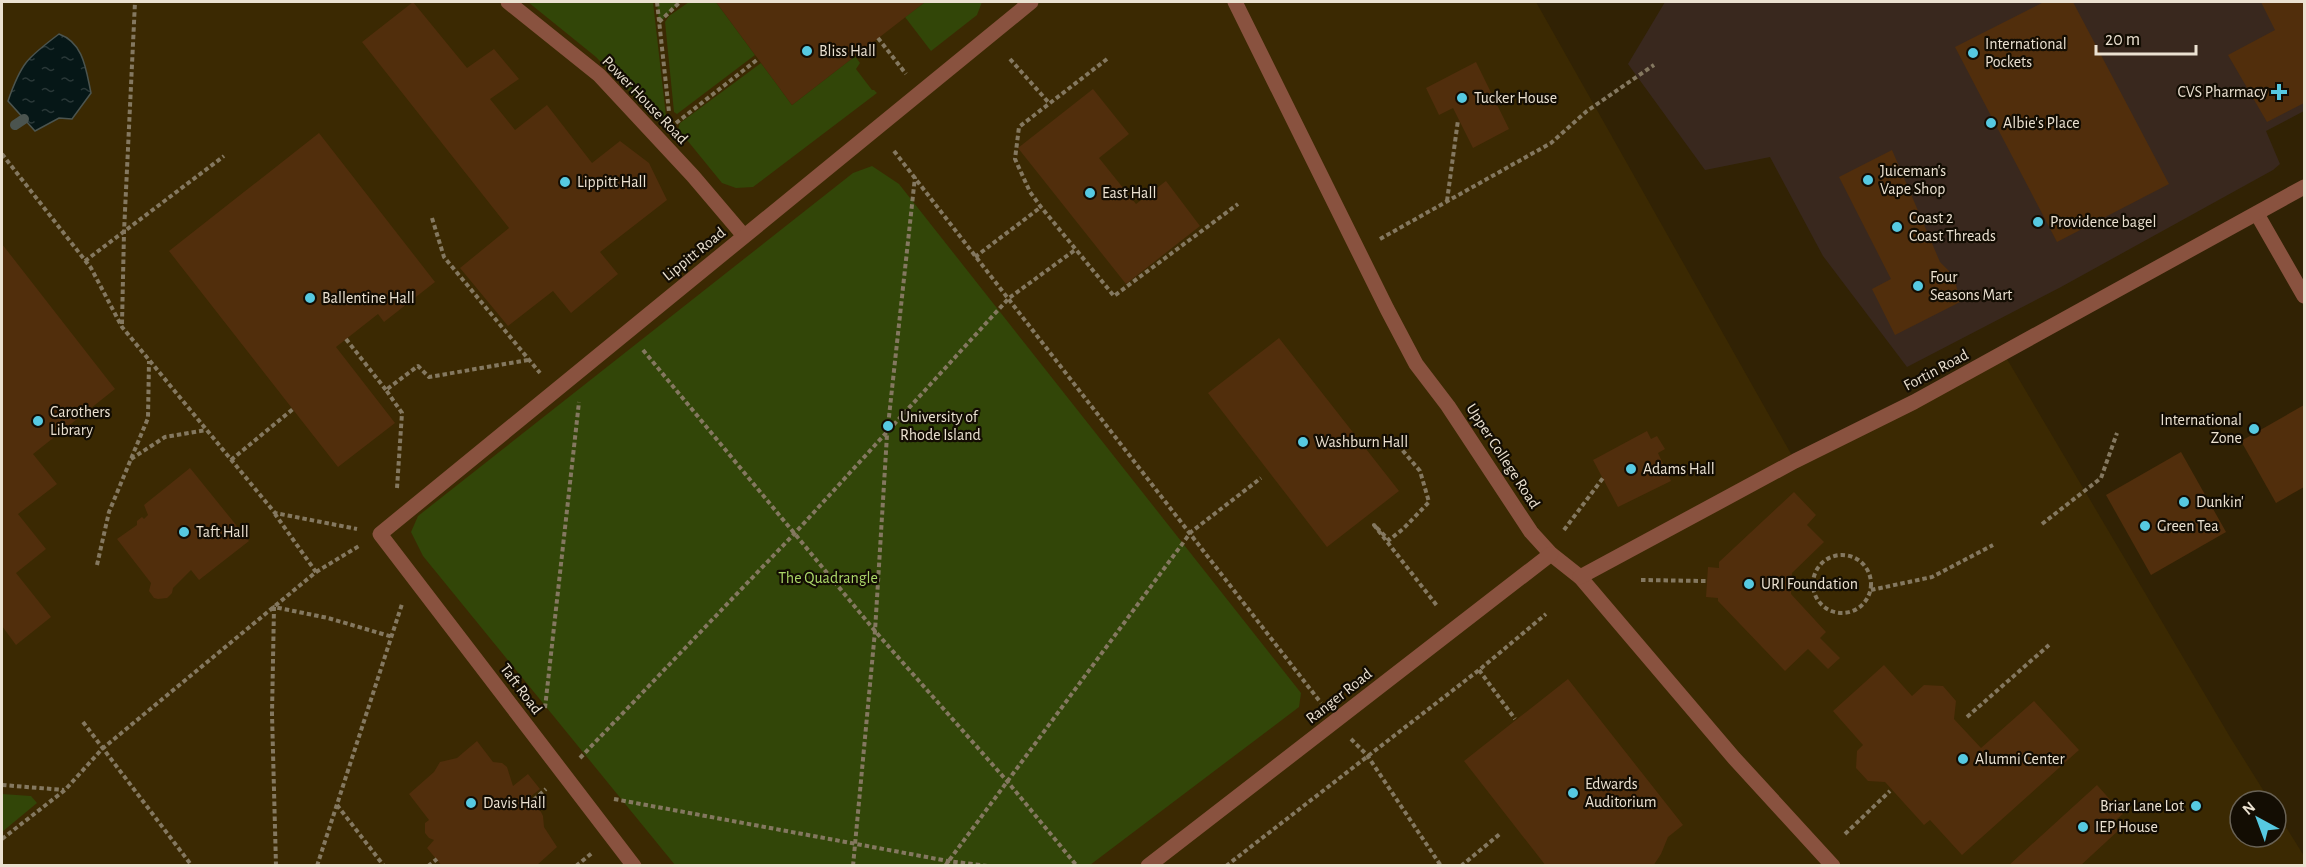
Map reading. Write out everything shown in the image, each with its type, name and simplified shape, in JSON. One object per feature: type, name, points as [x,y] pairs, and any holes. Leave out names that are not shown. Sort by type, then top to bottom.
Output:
[{"type":"street","name":"Power House Road","points":[[508,2],[599,75],[693,176],[744,236]]},
{"type":"street","name":"Lippitt Road","points":[[380,534],[1031,2]]},
{"type":"street","name":"Upper College Road","points":[[1235,2],[1416,364],[1454,415],[1531,532],[1551,554],[1580,577],[1734,758],[1833,866]]},
{"type":"street","name":"Fortin Road","points":[[1580,577],[1795,461],[1914,402],[2304,187]]},
{"type":"street","points":[[2257,214],[2304,296]]},
{"type":"street","name":"Taft Road","points":[[380,534],[634,866]]},
{"type":"street","name":"Ranger Road","points":[[1148,866],[1551,554]]},
{"type":"path","points":[[122,327],[124,231],[135,2]]},
{"type":"path","points":[[657,2],[669,116]]},
{"type":"path","points":[[659,22],[680,2]]},
{"type":"path","points":[[878,38],[906,75]]},
{"type":"path","points":[[670,127],[758,59]]},
{"type":"path","points":[[1010,59],[1049,104]]},
{"type":"path","points":[[1107,59],[1019,127],[1015,159],[1030,192],[1114,297],[1238,204]]},
{"type":"path","points":[[1380,239],[1551,143],[1587,111],[1654,64]]},
{"type":"path","points":[[1447,202],[1458,120]]},
{"type":"path","points":[[894,151],[1191,532],[1335,722]]},
{"type":"path","points":[[2,154],[85,261],[122,327],[275,513],[316,572]]},
{"type":"path","points":[[85,261],[224,156]]},
{"type":"path","points":[[853,866],[875,630],[886,435],[915,177]]},
{"type":"path","points":[[975,256],[1041,207]]},
{"type":"path","points":[[432,218],[444,257],[554,391]]},
{"type":"path","points":[[564,774],[795,534],[1009,298],[1075,250]]},
{"type":"path","points":[[627,331],[875,630],[1007,781],[1077,866]]},
{"type":"path","points":[[346,339],[402,413],[397,475],[397,519]]},
{"type":"path","points":[[97,565],[109,512],[147,418],[149,360]]},
{"type":"path","points":[[386,390],[418,366],[429,377],[528,360]]},
{"type":"path","points":[[541,745],[583,367]]},
{"type":"path","points":[[231,460],[293,409]]},
{"type":"path","points":[[130,460],[165,437],[207,430]]},
{"type":"path","points":[[2042,524],[2101,478],[2117,433]]},
{"type":"path","points":[[1393,439],[1420,471],[1429,502],[1389,540],[1374,525],[1438,607]]},
{"type":"path","points":[[946,863],[1191,532],[1261,478]]},
{"type":"path","points":[[1564,530],[1602,478]]},
{"type":"path","points":[[275,513],[380,534]]},
{"type":"path","points":[[2,839],[64,790],[102,749],[316,572],[380,534]]},
{"type":"path","points":[[1870,590],[1932,577],[1993,545]]},
{"type":"path","points":[[1846,556],[1855,558],[1868,572],[1870,590],[1867,599],[1852,611],[1834,612],[1819,601],[1814,583],[1815,574],[1828,560],[1846,556]]},
{"type":"path","points":[[317,866],[393,637],[411,573]]},
{"type":"path","points":[[1641,580],[1706,581]]},
{"type":"path","points":[[274,607],[328,618],[393,637]]},
{"type":"path","points":[[274,607],[272,714],[276,866]]},
{"type":"path","points":[[1226,866],[1479,670],[1546,614]]},
{"type":"path","points":[[1967,717],[2049,645]]},
{"type":"path","points":[[1479,670],[1515,719]]},
{"type":"path","points":[[83,722],[192,866]]},
{"type":"path","points":[[1367,755],[1441,866]]},
{"type":"path","points":[[2,785],[64,790]]},
{"type":"path","points":[[1845,834],[1890,791]]},
{"type":"path","points":[[578,792],[855,842],[946,863],[988,866]]},
{"type":"path","points":[[338,805],[384,866]]},
{"type":"path","points":[[1461,866],[1501,833]]},
{"type":"path","points":[[428,866],[436,859]]},
{"type":"path","points":[[1436,860],[1437,866]]},
{"type":"shaded area","name":"University of Rhode Island","points":[[2,2],[1536,2],[1795,461],[2004,354],[2262,789],[2228,789],[2228,849],[2288,849],[2288,830],[2304,856],[2304,866],[2,866]]},
{"type":"shaded area","points":[[1665,2],[2304,2],[2304,111],[2266,131],[2280,164],[2273,170],[2061,287],[1907,367],[1823,256],[1770,157],[1705,170],[1628,64]]},
{"type":"green space","points":[[528,2],[653,2],[666,116],[663,126],[596,57]]},
{"type":"green space","points":[[657,2],[680,2],[659,23]]},
{"type":"green space","points":[[689,2],[716,2],[755,55],[677,114],[674,112],[665,22],[669,16]]},
{"type":"green space","points":[[925,2],[982,2],[977,15],[931,51],[905,17]]},
{"type":"green space","points":[[855,56],[860,63],[856,69],[877,93],[753,187],[736,188],[722,183],[678,129],[680,123],[761,63],[792,105]]},
{"type":"green space","name":"The Quadrangle","points":[[872,166],[899,184],[1301,693],[1299,707],[1090,865],[675,865],[423,556],[411,532],[418,516],[853,173]]},
{"type":"green space","points":[[2,794],[31,796],[37,803],[2,832]]},
{"type":"water","points":[[59,34],[74,44],[83,58],[91,93],[72,119],[59,118],[35,131],[8,101],[26,62]]},
{"type":"building","name":"Lippitt Hall","points":[[413,2],[467,68],[494,49],[519,79],[490,99],[515,130],[547,105],[592,163],[620,141],[649,163],[667,200],[600,252],[618,274],[571,313],[553,291],[508,326],[460,268],[509,228],[362,42]]},
{"type":"building","name":"Bliss Hall","points":[[716,2],[925,2],[792,105]]},
{"type":"building","points":[[2044,2],[2073,2],[2169,184],[2057,242],[1955,47]]},
{"type":"building","points":[[2261,2],[2304,2],[2304,103],[2267,122],[2228,55],[2275,30]]},
{"type":"building","name":"Tucker House","points":[[1476,62],[1509,129],[1473,148],[1453,108],[1439,115],[1426,88]]},
{"type":"building","name":"East Hall","points":[[1093,89],[1129,134],[1099,158],[1136,204],[1166,181],[1200,226],[1126,284],[1018,148]]},
{"type":"building","name":"Ballentine Hall","points":[[319,133],[435,282],[384,322],[378,314],[336,347],[395,423],[338,467],[169,251]]},
{"type":"building","points":[[1892,150],[1940,262],[1954,276],[1960,302],[1895,335],[1872,289],[1891,279],[1839,177]]},
{"type":"building","name":"Carothers Library","points":[[2,244],[115,389],[33,454],[57,484],[18,514],[46,549],[16,573],[51,617],[16,645],[2,626]]},
{"type":"building","name":"Washburn Hall","points":[[1279,338],[1399,491],[1327,547],[1208,393]]},
{"type":"building","points":[[2304,405],[2304,487],[2276,503],[2241,441]]},
{"type":"building","name":"Adams Hall","points":[[1647,431],[1651,439],[1657,436],[1665,449],[1658,453],[1671,481],[1618,507],[1593,460]]},
{"type":"building","points":[[2181,452],[2226,532],[2151,575],[2106,495]]},
{"type":"building","name":"Taft Hall","points":[[190,468],[249,541],[199,580],[191,570],[173,588],[167,598],[154,598],[149,591],[151,583],[117,539],[137,525],[137,521],[142,517],[144,519],[148,515],[144,505]]},
{"type":"building","name":"URI Foundation","points":[[1794,492],[1816,515],[1807,525],[1824,542],[1792,573],[1791,594],[1826,632],[1820,638],[1840,658],[1828,669],[1808,649],[1785,671],[1718,601],[1718,598],[1706,597],[1708,567],[1719,568],[1719,562]]},
{"type":"building","name":"Alumni Center","points":[[1884,665],[1912,696],[1924,685],[1943,686],[1956,701],[1954,719],[1981,748],[2034,701],[2079,750],[1962,855],[1930,820],[1924,825],[1885,782],[1868,781],[1856,768],[1857,751],[1863,745],[1833,711]]},
{"type":"building","name":"Edwards Auditorium","points":[[1568,679],[1683,825],[1668,837],[1653,866],[1546,866],[1464,761]]},
{"type":"building","name":"Davis Hall","points":[[477,741],[493,762],[502,763],[507,767],[513,786],[528,774],[540,789],[524,802],[538,808],[541,812],[544,827],[557,847],[536,866],[442,866],[427,848],[434,840],[425,833],[425,823],[429,820],[409,794],[434,772],[440,762],[457,758]]},
{"type":"building","name":"IEP House","points":[[2097,785],[2123,814],[2112,823],[2119,830],[2080,866],[2008,866]]},
{"type":"waterway","points":[[15,125],[24,119]]},
{"type":"place","name":"Bliss Hall","points":[[807,51]]},
{"type":"place","name":"International Pockets","points":[[1973,53]]},
{"type":"place","name":"CVS Pharmacy","points":[[2279,92]]},
{"type":"place","name":"Tucker House","points":[[1462,98]]},
{"type":"place","name":"Albie's Place","points":[[1991,123]]},
{"type":"place","name":"Juiceman's Vape Shop","points":[[1868,180]]},
{"type":"place","name":"Lippitt Hall","points":[[565,182]]},
{"type":"place","name":"East Hall","points":[[1090,193]]},
{"type":"place","name":"Providence bagel","points":[[2038,222]]},
{"type":"place","name":"Coast 2 Coast Threads","points":[[1897,227]]},
{"type":"place","name":"Four Seasons Mart","points":[[1918,286]]},
{"type":"place","name":"Ballentine Hall","points":[[310,298]]},
{"type":"place","name":"Carothers Library","points":[[38,421]]},
{"type":"place","name":"University of Rhode Island","points":[[888,426]]},
{"type":"place","name":"International Zone","points":[[2254,429]]},
{"type":"place","name":"Washburn Hall","points":[[1303,442]]},
{"type":"place","name":"Adams Hall","points":[[1631,469]]},
{"type":"place","name":"Dunkin'","points":[[2184,502]]},
{"type":"place","name":"Green Tea","points":[[2145,526]]},
{"type":"place","name":"Taft Hall","points":[[184,532]]},
{"type":"place","name":"URI Foundation","points":[[1749,584]]},
{"type":"place","name":"Alumni Center","points":[[1963,759]]},
{"type":"place","name":"Edwards Auditorium","points":[[1573,793]]},
{"type":"place","name":"Davis Hall","points":[[471,803]]},
{"type":"place","name":"Briar Lane Lot","points":[[2196,806]]},
{"type":"place","name":"IEP House","points":[[2083,827]]}]
